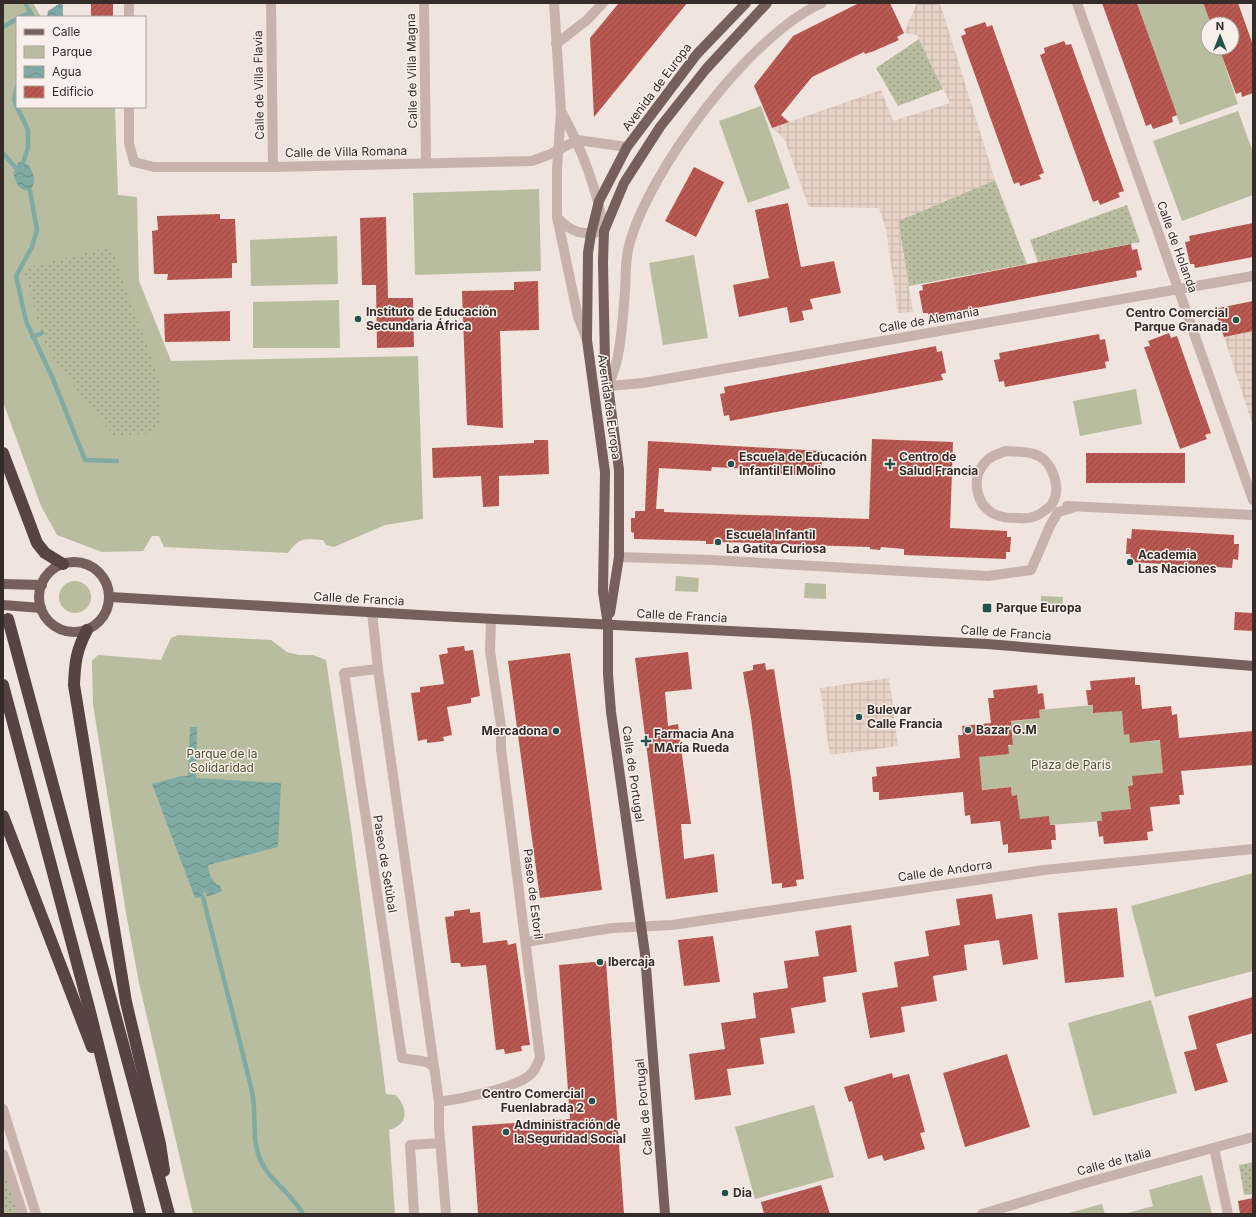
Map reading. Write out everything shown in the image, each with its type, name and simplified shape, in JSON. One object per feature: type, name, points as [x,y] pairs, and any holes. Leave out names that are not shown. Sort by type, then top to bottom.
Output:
[{"type":"highway","points":[[3,453],[37,543],[45,553],[63,564]]},
{"type":"highway","points":[[8,619],[170,1214]]},
{"type":"highway","points":[[87,630],[78,646],[75,659],[74,685],[126,1002],[160,1144],[170,1214]]},
{"type":"highway","points":[[3,685],[115,1108],[140,1214]]},
{"type":"highway","points":[[3,816],[35,896],[115,1108]]},
{"type":"main road","name":"Avenida de Europa","points":[[608,625],[603,592],[605,472],[587,340],[588,253],[591,234],[599,201],[628,147],[697,54],[746,3]]},
{"type":"main road","name":"Avenida de Europa","points":[[608,625],[619,557],[619,470],[605,363],[603,262],[604,231],[624,184],[660,128],[706,69],[767,3]]},
{"type":"main road","points":[[76,562],[89,566],[100,573],[107,584],[110,597],[108,608],[104,617],[96,625],[87,630],[76,633],[64,631],[54,626],[46,618],[41,608],[39,597],[46,576],[63,564],[76,562]]},
{"type":"main road","points":[[3,584],[42,585]]},
{"type":"main road","name":"Calle de Francia","points":[[110,597],[491,619],[987,644],[1253,666]]},
{"type":"main road","points":[[3,606],[41,608]]},
{"type":"main road","name":"Calle de Portugal","points":[[608,625],[608,674],[611,712],[642,926],[666,1214]]},
{"type":"street","points":[[129,3],[129,16]]},
{"type":"street","name":"Calle de Villa Flavia","points":[[271,3],[273,166]]},
{"type":"street","name":"Calle de Villa Magna","points":[[424,3],[426,163]]},
{"type":"street","points":[[554,3],[561,111],[557,150],[557,217],[578,317],[587,340]]},
{"type":"street","points":[[556,44],[587,20],[602,3]]},
{"type":"street","name":"Avenida de Europa","points":[[608,386],[617,360],[628,247],[637,220],[649,196],[681,141],[734,74],[774,35],[810,8],[822,3]]},
{"type":"street","name":"Calle de Holanda","points":[[1077,3],[1253,500]]},
{"type":"street","name":"Calle de Villa Romana","points":[[129,108],[129,143],[134,162],[154,167],[532,161],[577,140]]},
{"type":"street","points":[[557,217],[573,230],[591,234],[604,231],[599,201],[577,140],[561,111]]},
{"type":"street","points":[[577,140],[628,147]]},
{"type":"street","name":"Calle de Alemania","points":[[608,386],[643,383],[1253,276]]},
{"type":"street","points":[[1006,451],[1029,452],[1044,461],[1054,476],[1056,488],[1053,502],[1042,512],[1030,519],[1004,518],[992,513],[982,503],[977,490],[977,477],[983,464],[993,455],[1006,451]]},
{"type":"street","points":[[1053,502],[1072,508],[1253,515]]},
{"type":"street","points":[[619,557],[735,561],[988,576],[1031,570],[1050,526],[1058,512],[1072,508]]},
{"type":"street","name":"Paseo de Setúbal","points":[[372,612],[378,669],[439,1102],[440,1143],[446,1214]]},
{"type":"street","name":"Paseo de Estoril","points":[[439,1102],[474,1097],[519,1081],[532,1073],[540,1058],[501,749],[501,726],[490,652],[491,619]]},
{"type":"street","name":"Paseo de Setúbal","points":[[378,669],[344,673],[402,1058],[427,1062],[434,1067]]},
{"type":"street","name":"Calle de Andorra","points":[[642,926],[672,924],[1044,870],[1253,849]]},
{"type":"street","points":[[526,942],[612,928],[642,926]]},
{"type":"street","points":[[3,1109],[36,1214]]},
{"type":"street","name":"Calle de Italia","points":[[982,1214],[1089,1182],[1253,1137]]},
{"type":"street","points":[[414,1214],[410,1145],[440,1143]]},
{"type":"street","points":[[1214,1148],[1228,1214]]},
{"type":"street","points":[[3,1154],[23,1214]]},
{"type":"green space","points":[[3,3],[33,3],[40,16],[16,16],[16,108],[115,108],[118,195],[137,197],[139,281],[171,361],[418,356],[423,519],[385,525],[334,547],[326,545],[323,540],[303,540],[296,544],[288,553],[164,547],[159,536],[152,536],[143,551],[102,552],[57,535],[41,506],[3,402]]},
{"type":"green space","points":[[1137,3],[1203,3],[1208,16],[1200,16],[1200,56],[1222,56],[1238,104],[1180,125]]},
{"type":"green space","points":[[919,39],[943,89],[898,106],[876,68]]},
{"type":"green space","points":[[761,106],[790,188],[748,203],[719,121]]},
{"type":"green space","points":[[1238,111],[1253,152],[1253,195],[1182,221],[1153,141]]},
{"type":"green space","points":[[995,180],[1027,264],[909,286],[898,221]]},
{"type":"green space","points":[[539,189],[541,271],[415,275],[413,193]]},
{"type":"green space","points":[[1127,205],[1140,242],[1038,262],[1030,240]]},
{"type":"green space","points":[[337,236],[338,284],[251,286],[250,240]]},
{"type":"green space","points":[[111,247],[161,384],[159,425],[150,434],[114,435],[90,408],[46,348],[23,269]]},
{"type":"green space","points":[[694,255],[708,338],[663,345],[649,263]]},
{"type":"green space","points":[[339,300],[340,348],[253,348],[253,302]]},
{"type":"green space","points":[[1136,389],[1142,424],[1080,436],[1073,401]]},
{"type":"green space","points":[[676,576],[699,578],[698,592],[675,591]]},
{"type":"green space","points":[[75,581],[84,584],[88,588],[91,597],[88,606],[84,610],[75,613],[66,610],[62,606],[59,597],[62,588],[66,584]]},
{"type":"green space","points":[[805,583],[826,584],[826,599],[804,598]]},
{"type":"green space","points":[[1041,596],[1063,597],[1062,611],[1041,610]]},
{"type":"green space","name":"Parque de la Solidaridad","points":[[178,635],[271,640],[287,652],[299,655],[313,655],[326,660],[351,827],[386,1094],[396,1095],[403,1106],[404,1111],[403,1120],[400,1124],[389,1130],[395,1214],[193,1214],[139,983],[126,913],[93,704],[92,667],[92,661],[98,655],[161,660],[171,638]]},
{"type":"green space","name":"Plaza de París","points":[[1093,705],[1094,713],[1127,710],[1125,735],[1129,734],[1130,743],[1165,740],[1162,749],[1162,756],[1168,773],[1128,786],[1130,800],[1136,809],[1101,812],[1102,821],[1050,825],[1049,817],[1015,820],[1019,810],[1017,795],[1012,796],[1011,787],[977,790],[980,781],[980,770],[974,757],[1013,745],[1012,730],[1007,722],[1040,718],[1039,710]]},
{"type":"green space","points":[[1253,873],[1253,971],[1155,997],[1131,906]]},
{"type":"green space","points":[[1151,1000],[1177,1093],[1093,1116],[1068,1023]]},
{"type":"green space","points":[[814,1105],[834,1177],[755,1199],[735,1127]]},
{"type":"green space","points":[[1253,1162],[1253,1194],[1244,1195],[1239,1165]]},
{"type":"green space","points":[[3,1163],[20,1214],[3,1214]]},
{"type":"green space","points":[[1202,1175],[1212,1214],[1124,1214],[1153,1206],[1149,1190]]},
{"type":"green space","points":[[1102,1204],[1105,1214],[1065,1214]]},
{"type":"shaded area","points":[[917,3],[940,3],[995,180],[898,221],[913,312],[898,313],[886,229],[879,208],[809,207],[784,138],[772,128],[881,90],[893,121],[950,103],[917,35],[904,33]]},
{"type":"shaded area","points":[[1253,331],[1253,426],[1224,337]]},
{"type":"shaded area","name":"Bulevar Calle Francia","points":[[889,678],[898,746],[830,755],[820,688]]},
{"type":"water","points":[[60,3],[63,5],[63,16],[47,16],[48,11]]},
{"type":"water","points":[[19,162],[28,164],[32,171],[34,181],[30,191],[20,188],[15,180],[13,173]]},
{"type":"water","points":[[190,727],[197,727],[196,778],[281,783],[278,847],[208,865],[211,877],[214,882],[220,886],[222,891],[206,896],[204,890],[203,897],[195,898],[152,784],[181,776],[188,776]]},
{"type":"building","points":[[91,3],[113,3],[113,16],[91,16]]},
{"type":"building","points":[[619,3],[687,3],[594,117],[590,38]]},
{"type":"building","points":[[859,3],[890,3],[904,33],[897,37],[899,40],[874,51],[865,54],[864,52],[812,77],[781,115],[789,122],[772,128],[754,86],[793,36]]},
{"type":"building","points":[[1102,3],[1137,3],[1177,115],[1172,117],[1173,122],[1153,129],[1151,124],[1146,126]]},
{"type":"building","points":[[1203,3],[1238,3],[1253,45],[1253,93],[1242,97],[1241,92],[1236,94],[1222,56],[1240,56],[1240,16],[1208,16]]},
{"type":"building","points":[[985,22],[987,27],[992,25],[1044,173],[1039,175],[1041,179],[1020,186],[1019,182],[1014,184],[961,36],[966,34],[964,29]]},
{"type":"building","points":[[1064,41],[1066,45],[1071,44],[1124,191],[1118,193],[1120,197],[1100,205],[1098,200],[1093,202],[1040,55],[1045,53],[1044,48]]},
{"type":"building","points":[[694,167],[724,182],[696,237],[665,221]]},
{"type":"building","points":[[788,203],[801,267],[834,261],[841,293],[810,299],[813,309],[802,311],[804,320],[790,323],[787,307],[739,317],[733,285],[769,278],[755,210]]},
{"type":"building","points":[[220,214],[220,219],[235,219],[237,263],[232,263],[232,278],[167,280],[168,274],[154,274],[152,231],[158,230],[157,216]]},
{"type":"building","points":[[386,217],[388,298],[413,298],[414,347],[377,348],[376,285],[362,285],[360,218]]},
{"type":"building","points":[[1253,223],[1253,257],[1195,268],[1194,264],[1190,264],[1185,242],[1190,241],[1189,236]]},
{"type":"building","points":[[1131,244],[1132,250],[1137,249],[1142,270],[1136,271],[1137,277],[929,317],[928,313],[923,313],[919,291],[923,290],[922,285]]},
{"type":"building","points":[[538,281],[539,330],[500,331],[503,428],[467,425],[462,291],[514,290],[514,282]]},
{"type":"building","name":"Centro Comercial Parque Granada","points":[[1253,301],[1253,331],[1224,337],[1214,309]]},
{"type":"building","points":[[230,311],[230,341],[165,342],[164,314]]},
{"type":"building","points":[[1169,333],[1171,338],[1177,336],[1211,433],[1205,435],[1207,439],[1180,449],[1144,347],[1150,346],[1148,341]]},
{"type":"building","points":[[1099,334],[1100,340],[1105,339],[1109,361],[1105,362],[1106,368],[1005,387],[1004,381],[999,382],[994,360],[1000,359],[999,353]]},
{"type":"building","points":[[936,346],[937,352],[942,351],[946,373],[941,374],[943,380],[730,421],[729,415],[724,416],[720,394],[725,393],[724,387]]},
{"type":"building","points":[[872,439],[953,442],[950,528],[1007,531],[1007,537],[1011,537],[1010,552],[1006,552],[1006,559],[904,555],[904,549],[881,547],[880,550],[870,549],[870,547],[772,544],[772,546],[761,546],[761,543],[718,542],[717,544],[706,544],[706,541],[634,539],[634,533],[631,532],[631,518],[635,518],[635,511],[645,511],[648,441],[822,451],[822,476],[750,473],[751,469],[712,467],[711,471],[659,468],[656,509],[664,509],[664,512],[869,519]]},
{"type":"building","points":[[534,440],[548,440],[549,474],[499,476],[499,506],[483,507],[481,476],[433,478],[432,448],[534,443]]},
{"type":"building","points":[[1086,453],[1185,453],[1185,483],[1086,483]]},
{"type":"building","points":[[1132,529],[1234,535],[1234,544],[1239,544],[1238,560],[1233,559],[1232,568],[1130,562],[1131,554],[1126,554],[1127,538],[1131,539]]},
{"type":"building","points":[[1235,612],[1253,613],[1253,631],[1234,630]]},
{"type":"building","points":[[464,646],[465,651],[473,650],[480,696],[471,698],[471,703],[447,707],[452,735],[443,737],[444,741],[427,743],[427,739],[418,741],[411,693],[420,692],[420,687],[444,684],[439,655],[448,653],[447,648]]},
{"type":"building","points":[[688,652],[692,689],[665,692],[668,726],[678,724],[691,824],[681,824],[684,859],[714,854],[718,892],[666,899],[635,658]]},
{"type":"building","points":[[570,653],[602,890],[540,898],[508,661]]},
{"type":"building","points":[[765,663],[766,670],[774,669],[791,778],[804,879],[796,880],[797,886],[782,888],[782,883],[772,884],[751,718],[743,672],[753,670],[753,665]]},
{"type":"building","points":[[1135,677],[1135,685],[1140,685],[1142,709],[1171,706],[1172,715],[1177,714],[1179,738],[1253,731],[1253,765],[1181,771],[1184,795],[1179,795],[1180,804],[1150,807],[1153,831],[1147,832],[1148,840],[1104,844],[1103,836],[1099,837],[1097,821],[1102,821],[1101,812],[1131,809],[1128,786],[1133,785],[1132,776],[1163,773],[1160,740],[1130,743],[1129,734],[1124,735],[1122,711],[1093,713],[1093,705],[1088,705],[1086,690],[1091,690],[1090,681]]},
{"type":"building","points":[[1037,685],[1038,694],[1043,693],[1045,709],[1039,710],[1040,718],[1011,721],[1013,745],[1008,745],[1009,754],[979,757],[982,790],[1011,787],[1012,796],[1017,795],[1020,819],[1049,816],[1050,825],[1055,825],[1056,840],[1051,840],[1052,849],[1008,853],[1008,844],[1003,845],[1000,821],[971,824],[970,815],[965,816],[963,792],[879,800],[879,792],[873,792],[872,777],[877,776],[876,767],[960,758],[958,735],[963,735],[962,726],[991,723],[988,698],[994,698],[993,690]]},
{"type":"building","points":[[992,894],[996,919],[1032,914],[1038,959],[1003,965],[999,940],[964,945],[967,970],[933,976],[937,1001],[901,1007],[905,1032],[870,1038],[862,993],[898,987],[894,962],[929,956],[925,931],[960,925],[956,899]]},
{"type":"building","points":[[1117,908],[1124,977],[1065,983],[1058,913]]},
{"type":"building","points":[[470,909],[470,913],[480,912],[483,943],[507,940],[508,945],[516,943],[530,1045],[521,1046],[522,1051],[505,1054],[504,1049],[496,1050],[486,965],[461,967],[460,963],[451,963],[445,917],[454,916],[454,911]]},
{"type":"building","points":[[851,925],[857,972],[823,977],[826,1002],[791,1008],[795,1033],[760,1038],[764,1064],[727,1069],[731,1095],[695,1100],[689,1054],[725,1049],[721,1023],[756,1018],[753,993],[788,988],[784,961],[819,956],[815,931]]},
{"type":"building","points":[[713,936],[720,982],[684,986],[678,940]]},
{"type":"building","name":"Centro Comercial Fuenlabrada 2","points":[[606,961],[624,1214],[478,1214],[472,1126],[570,1119],[559,965]]},
{"type":"building","points":[[1253,997],[1253,1033],[1216,1044],[1228,1082],[1195,1091],[1184,1052],[1197,1049],[1188,1016]]},
{"type":"building","points":[[1007,1054],[1030,1127],[965,1147],[943,1073]]},
{"type":"building","points":[[892,1073],[893,1078],[909,1074],[925,1132],[920,1133],[925,1149],[884,1161],[882,1155],[868,1159],[852,1101],[849,1102],[844,1087]]},
{"type":"building","points":[[821,1185],[830,1214],[764,1214],[761,1202]]},
{"type":"building","points":[[1253,1198],[1253,1214],[1240,1214],[1238,1201]]},
{"type":"waterway","points":[[25,3],[32,16]]},
{"type":"waterway","points":[[22,16],[30,13]]},
{"type":"waterway","points":[[3,27],[16,20]]},
{"type":"waterway","points":[[16,91],[14,100],[16,105]]},
{"type":"waterway","points":[[17,108],[28,130],[28,148],[23,163]]},
{"type":"waterway","points":[[3,153],[15,167]]},
{"type":"waterway","points":[[30,191],[37,230],[32,247],[16,276],[26,321],[53,379],[85,460],[117,461]]},
{"type":"waterway","points":[[32,337],[42,333]]},
{"type":"waterway","points":[[203,897],[252,1092],[257,1151],[269,1174],[293,1200],[303,1214]]},
{"type":"place","name":"Instituto de Educación Secundaria África","points":[[358,319]]},
{"type":"place","name":"Centro Comercial Parque Granada","points":[[1236,320]]},
{"type":"place","name":"Escuela de Educación Infantil El Molino","points":[[731,464]]},
{"type":"place","name":"Centro de Salud Francia","points":[[890,464]]},
{"type":"place","name":"Escuela Infantil La Gatita Curiosa","points":[[718,542]]},
{"type":"place","name":"Academia Las Naciones","points":[[1130,562]]},
{"type":"place","name":"Parque Europa","points":[[987,608]]},
{"type":"place","name":"Bulevar Calle Francia","points":[[859,717]]},
{"type":"place","name":"Bazar G.M","points":[[968,730]]},
{"type":"place","name":"Mercadona","points":[[556,731]]},
{"type":"place","name":"Farmacia Ana MAría Rueda","points":[[646,741]]},
{"type":"place","name":"Ibercaja","points":[[600,962]]},
{"type":"place","name":"Centro Comercial Fuenlabrada 2","points":[[592,1101]]},
{"type":"place","name":"Administración de la Seguridad Social","points":[[506,1132]]},
{"type":"place","name":"Dia","points":[[725,1193]]}]
